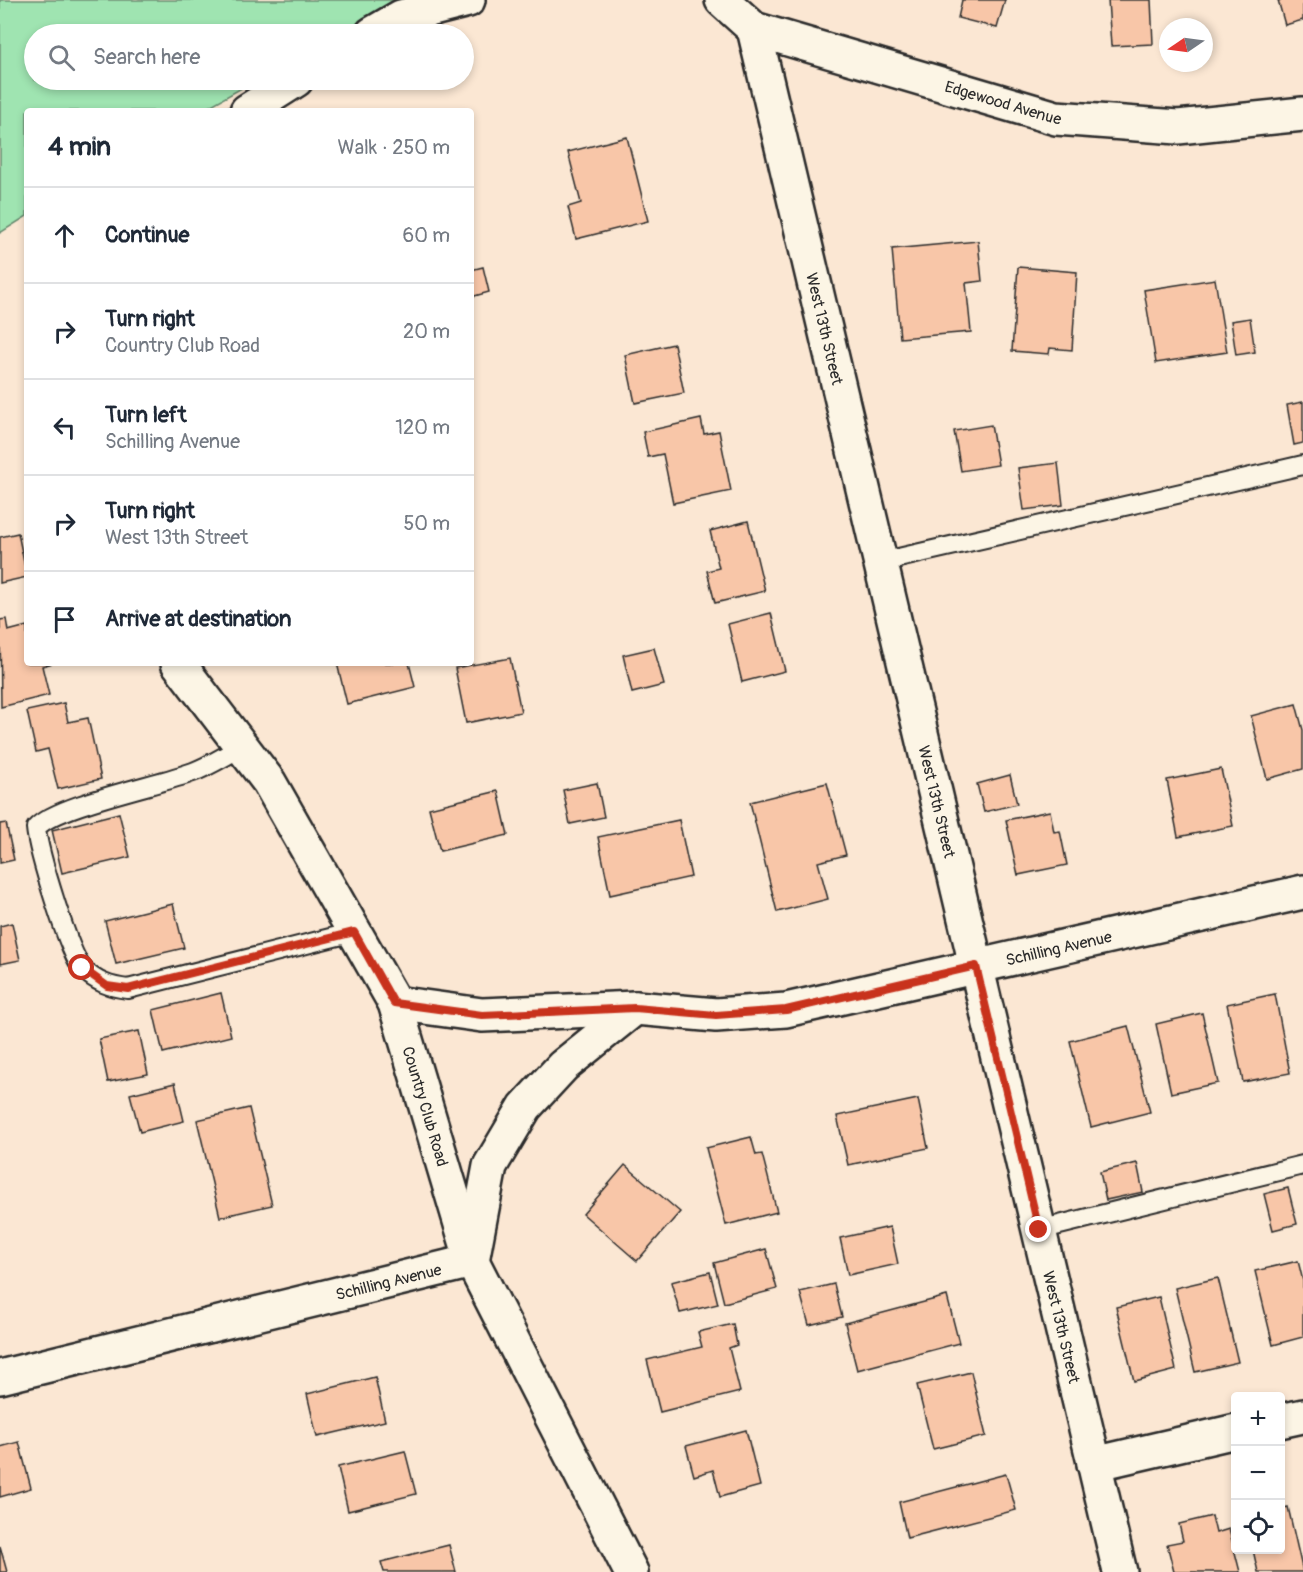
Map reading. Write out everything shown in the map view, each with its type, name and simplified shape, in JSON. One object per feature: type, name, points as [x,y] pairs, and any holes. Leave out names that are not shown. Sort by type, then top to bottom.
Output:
[{"type":"street","points":[[390,24],[402,17],[468,0]]},
{"type":"street","name":"Edgewood Avenue","points":[[722,0],[754,29],[1056,118],[1178,127],[1303,114]]},
{"type":"street","name":"West 13th Street","points":[[754,29],[1120,1572]]},
{"type":"street","points":[[252,108],[280,90]]},
{"type":"street","name":"Country Club Road","points":[[180,666],[270,782],[394,1003],[472,1261],[631,1572]]},
{"type":"street","name":"Schilling Avenue","points":[[394,1003],[482,1015],[635,1008],[716,1015],[786,1010],[1303,892]]},
{"type":"street","points":[[472,1261],[490,1166],[525,1107],[563,1066],[635,1008]]},
{"type":"street","name":"Schilling Avenue","points":[[0,1377],[472,1261]]},
{"type":"street","points":[[1285,1420],[1303,1416]]},
{"type":"street","points":[[1094,1464],[1231,1432]]},
{"type":"lane","points":[[881,562],[1303,465]]},
{"type":"lane","points":[[242,747],[194,772],[43,819],[36,828],[38,849],[82,968],[107,986],[128,989],[354,932]]},
{"type":"lane","points":[[1039,1230],[1303,1165]]},
{"type":"green space","points":[[0,0],[409,0],[359,24],[24,24],[24,90],[238,90],[206,108],[24,108],[24,218],[0,233]]},
{"type":"building","points":[[962,0],[1005,0],[997,28],[958,18]]},
{"type":"building","points":[[1108,0],[1151,0],[1153,44],[1111,46]]},
{"type":"building","points":[[1278,0],[1303,0],[1303,20],[1285,25]]},
{"type":"building","points":[[627,137],[648,221],[576,239],[568,207],[581,203],[568,152]]},
{"type":"building","points":[[978,241],[982,281],[966,283],[971,332],[900,338],[892,249]]},
{"type":"building","points":[[483,267],[489,292],[474,296],[474,269]]},
{"type":"building","points":[[1018,267],[1077,272],[1072,350],[1050,348],[1049,354],[1012,351]]},
{"type":"building","points":[[1215,279],[1227,352],[1156,363],[1144,290]]},
{"type":"building","points":[[1250,318],[1255,352],[1236,355],[1231,321]]},
{"type":"building","points":[[674,344],[684,393],[635,403],[625,355]]},
{"type":"building","points":[[1303,402],[1303,443],[1294,445],[1287,405]]},
{"type":"building","points":[[701,419],[704,434],[719,431],[731,491],[673,503],[663,454],[648,457],[643,432]]},
{"type":"building","points":[[991,425],[998,465],[961,471],[954,431]]},
{"type":"building","points":[[1058,463],[1063,505],[1024,510],[1018,468]]},
{"type":"building","points":[[748,521],[765,591],[715,603],[707,571],[719,568],[710,531]]},
{"type":"building","points":[[18,533],[24,562],[24,578],[0,583],[0,537]]},
{"type":"building","points":[[771,613],[785,671],[742,682],[728,624]]},
{"type":"building","points":[[6,619],[8,631],[24,627],[24,666],[42,666],[49,695],[1,707],[0,620]]},
{"type":"building","points":[[654,648],[664,685],[632,693],[623,655]]},
{"type":"building","points":[[510,658],[521,712],[466,723],[455,668]]},
{"type":"building","points":[[338,666],[410,666],[415,687],[347,704]]},
{"type":"building","points":[[64,703],[68,722],[88,718],[101,779],[58,789],[48,749],[36,752],[27,711]]},
{"type":"building","points":[[1296,704],[1303,730],[1303,769],[1267,779],[1251,716]]},
{"type":"building","points":[[1221,769],[1233,826],[1178,837],[1167,780]]},
{"type":"building","points":[[1010,775],[1017,804],[984,812],[977,784]]},
{"type":"building","points":[[597,783],[604,817],[570,824],[563,790]]},
{"type":"building","points":[[827,783],[846,855],[818,862],[828,899],[777,912],[750,802]]},
{"type":"building","points":[[498,791],[508,835],[440,851],[429,808]]},
{"type":"building","points":[[1050,811],[1054,832],[1060,831],[1067,865],[1018,875],[1006,820]]},
{"type":"building","points":[[119,813],[130,857],[62,873],[52,830]]},
{"type":"building","points":[[679,820],[691,877],[610,895],[598,837]]},
{"type":"building","points":[[6,823],[14,860],[0,863],[0,824]]},
{"type":"building","points":[[173,904],[184,948],[116,964],[105,921]]},
{"type":"building","points":[[12,923],[20,960],[0,964],[0,926]]},
{"type":"building","points":[[221,993],[231,1036],[163,1053],[153,1010]]},
{"type":"building","points":[[1275,994],[1290,1073],[1243,1082],[1227,1004]]},
{"type":"building","points":[[1202,1013],[1218,1083],[1171,1093],[1156,1024]]},
{"type":"building","points":[[1128,1026],[1150,1112],[1091,1127],[1070,1041]]},
{"type":"building","points":[[139,1031],[148,1074],[108,1082],[99,1039]]},
{"type":"building","points":[[175,1083],[184,1121],[140,1132],[130,1094]]},
{"type":"building","points":[[918,1099],[928,1148],[848,1165],[837,1116]]},
{"type":"building","points":[[249,1108],[272,1205],[220,1217],[197,1120]]},
{"type":"building","points":[[751,1137],[756,1155],[762,1154],[777,1212],[726,1225],[706,1148]]},
{"type":"building","points":[[1137,1163],[1143,1192],[1106,1200],[1100,1172]]},
{"type":"building","points":[[625,1165],[680,1212],[637,1261],[583,1214]]},
{"type":"building","points":[[1288,1188],[1297,1224],[1273,1230],[1264,1194]]},
{"type":"building","points":[[890,1227],[898,1264],[848,1275],[840,1238]]},
{"type":"building","points":[[766,1249],[777,1289],[724,1303],[714,1263]]},
{"type":"building","points":[[1298,1261],[1303,1281],[1303,1337],[1273,1345],[1255,1271]]},
{"type":"building","points":[[710,1272],[718,1304],[680,1313],[671,1282]]},
{"type":"building","points":[[1218,1278],[1238,1362],[1195,1372],[1175,1288]]},
{"type":"building","points":[[834,1284],[842,1317],[809,1325],[800,1292]]},
{"type":"building","points":[[947,1296],[959,1343],[857,1370],[845,1323]]},
{"type":"building","points":[[1159,1297],[1176,1370],[1134,1381],[1116,1307]]},
{"type":"building","points":[[733,1324],[737,1345],[729,1348],[740,1392],[660,1412],[647,1360],[702,1347],[698,1332]]},
{"type":"building","points":[[971,1372],[986,1436],[933,1449],[917,1385]]},
{"type":"building","points":[[375,1377],[385,1421],[317,1437],[307,1394]]},
{"type":"building","points":[[746,1430],[760,1486],[720,1497],[713,1470],[694,1476],[686,1446]]},
{"type":"building","points":[[19,1442],[31,1488],[0,1497],[0,1447]]},
{"type":"building","points":[[405,1451],[416,1494],[348,1511],[338,1467]]},
{"type":"building","points":[[1006,1474],[1016,1510],[907,1538],[899,1502]]},
{"type":"building","points":[[1288,1507],[1303,1572],[1258,1572],[1254,1554],[1285,1554],[1285,1508]]},
{"type":"building","points":[[1212,1516],[1216,1533],[1229,1529],[1231,1554],[1235,1554],[1240,1572],[1174,1572],[1167,1544],[1183,1541],[1179,1524]]},
{"type":"building","points":[[449,1545],[456,1572],[384,1572],[381,1562]]},
{"type":"building","points":[[0,1546],[7,1572],[0,1572]]},
{"type":"route","points":[[82,968],[107,986],[128,989],[354,932],[394,1003],[482,1015],[635,1008],[716,1015],[786,1010],[976,966],[1039,1230]]}]
